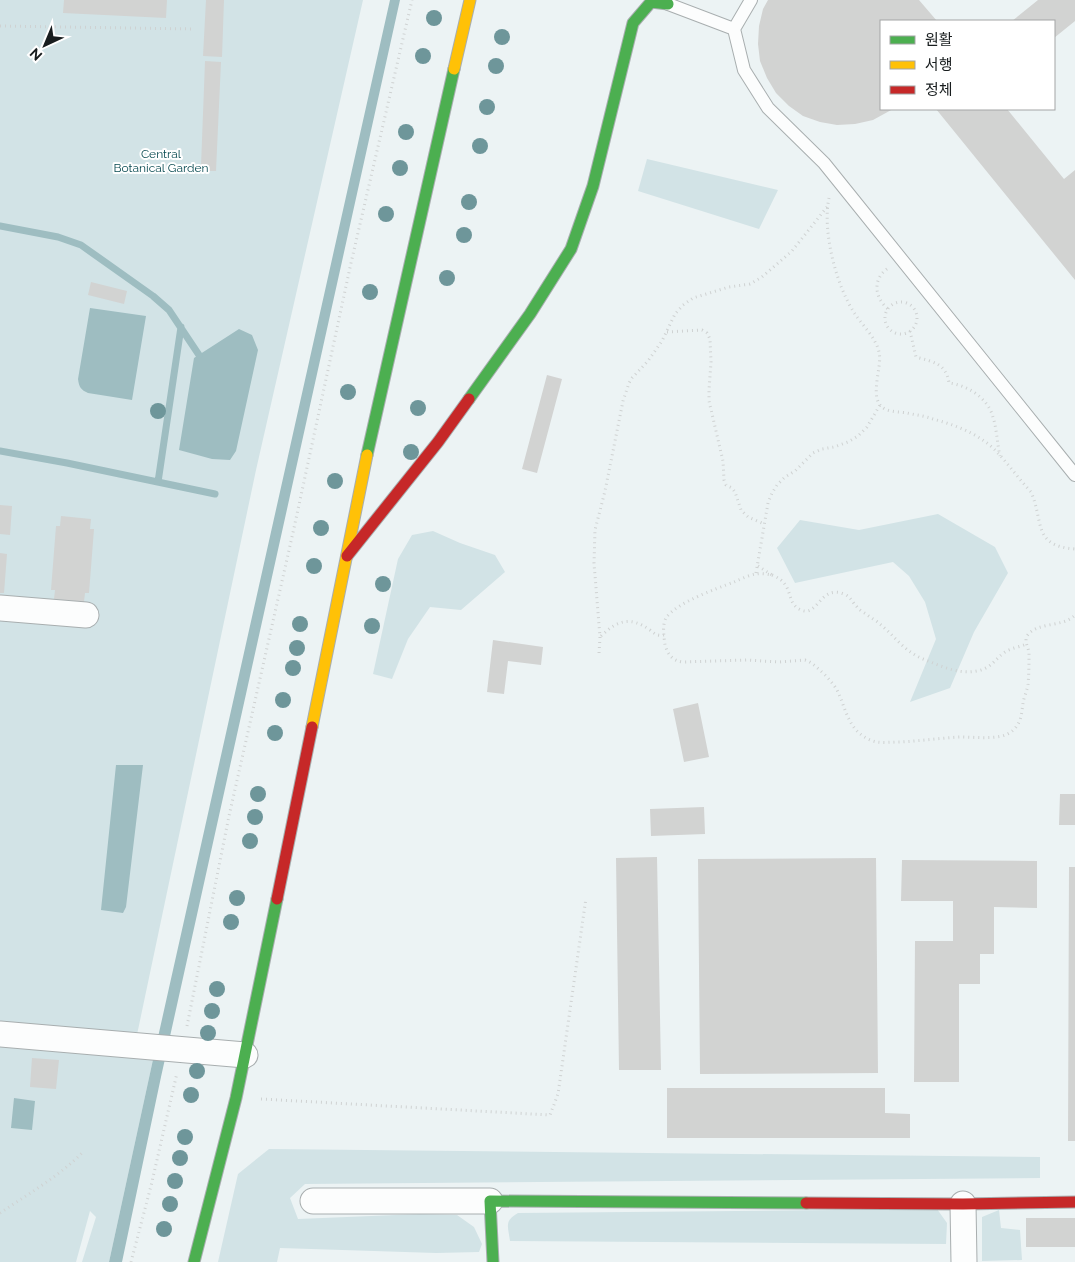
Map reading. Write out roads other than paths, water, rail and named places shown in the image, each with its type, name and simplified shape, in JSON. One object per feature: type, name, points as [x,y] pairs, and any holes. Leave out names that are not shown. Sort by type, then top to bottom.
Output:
[{"type":"street","points":[[194,1262],[236,1098],[372,432],[470,0]]},
{"type":"street","points":[[347,556],[438,442],[530,314],[571,249],[593,186],[634,23],[651,2],[668,4]]},
{"type":"street","points":[[0,608],[86,615]]},
{"type":"street","points":[[0,1034],[174,1043],[245,1055]]},
{"type":"street","points":[[313,1201],[963,1204],[1075,1202]]},
{"type":"street","points":[[490,1201],[493,1262]]},
{"type":"street","points":[[963,1204],[964,1262]]},
{"type":"lane","points":[[751,0],[734,29],[744,70],[768,108],[824,163],[1075,474]]},
{"type":"lane","points":[[668,4],[734,29]]},
{"type":"water","points":[[390,0],[400,0],[161,1077],[122,1262],[109,1262],[154,1055]]},
{"type":"water","points":[[90,308],[146,316],[132,400],[88,393],[80,386],[78,379]]},
{"type":"water","points":[[239,329],[252,335],[258,350],[236,451],[230,460],[212,459],[179,450],[194,358]]},
{"type":"water","points":[[116,765],[143,765],[126,907],[123,913],[101,910]]},
{"type":"water","points":[[14,1098],[35,1101],[32,1130],[11,1128]]},
{"type":"waterway","points":[[0,226],[58,237],[81,245],[153,296],[169,310],[199,355]]},
{"type":"waterway","points":[[158,482],[181,327]]},
{"type":"waterway","points":[[0,451],[215,494]]},
{"type":"park label","name":"Central Botanical Garden","points":[[161,161]]}]
